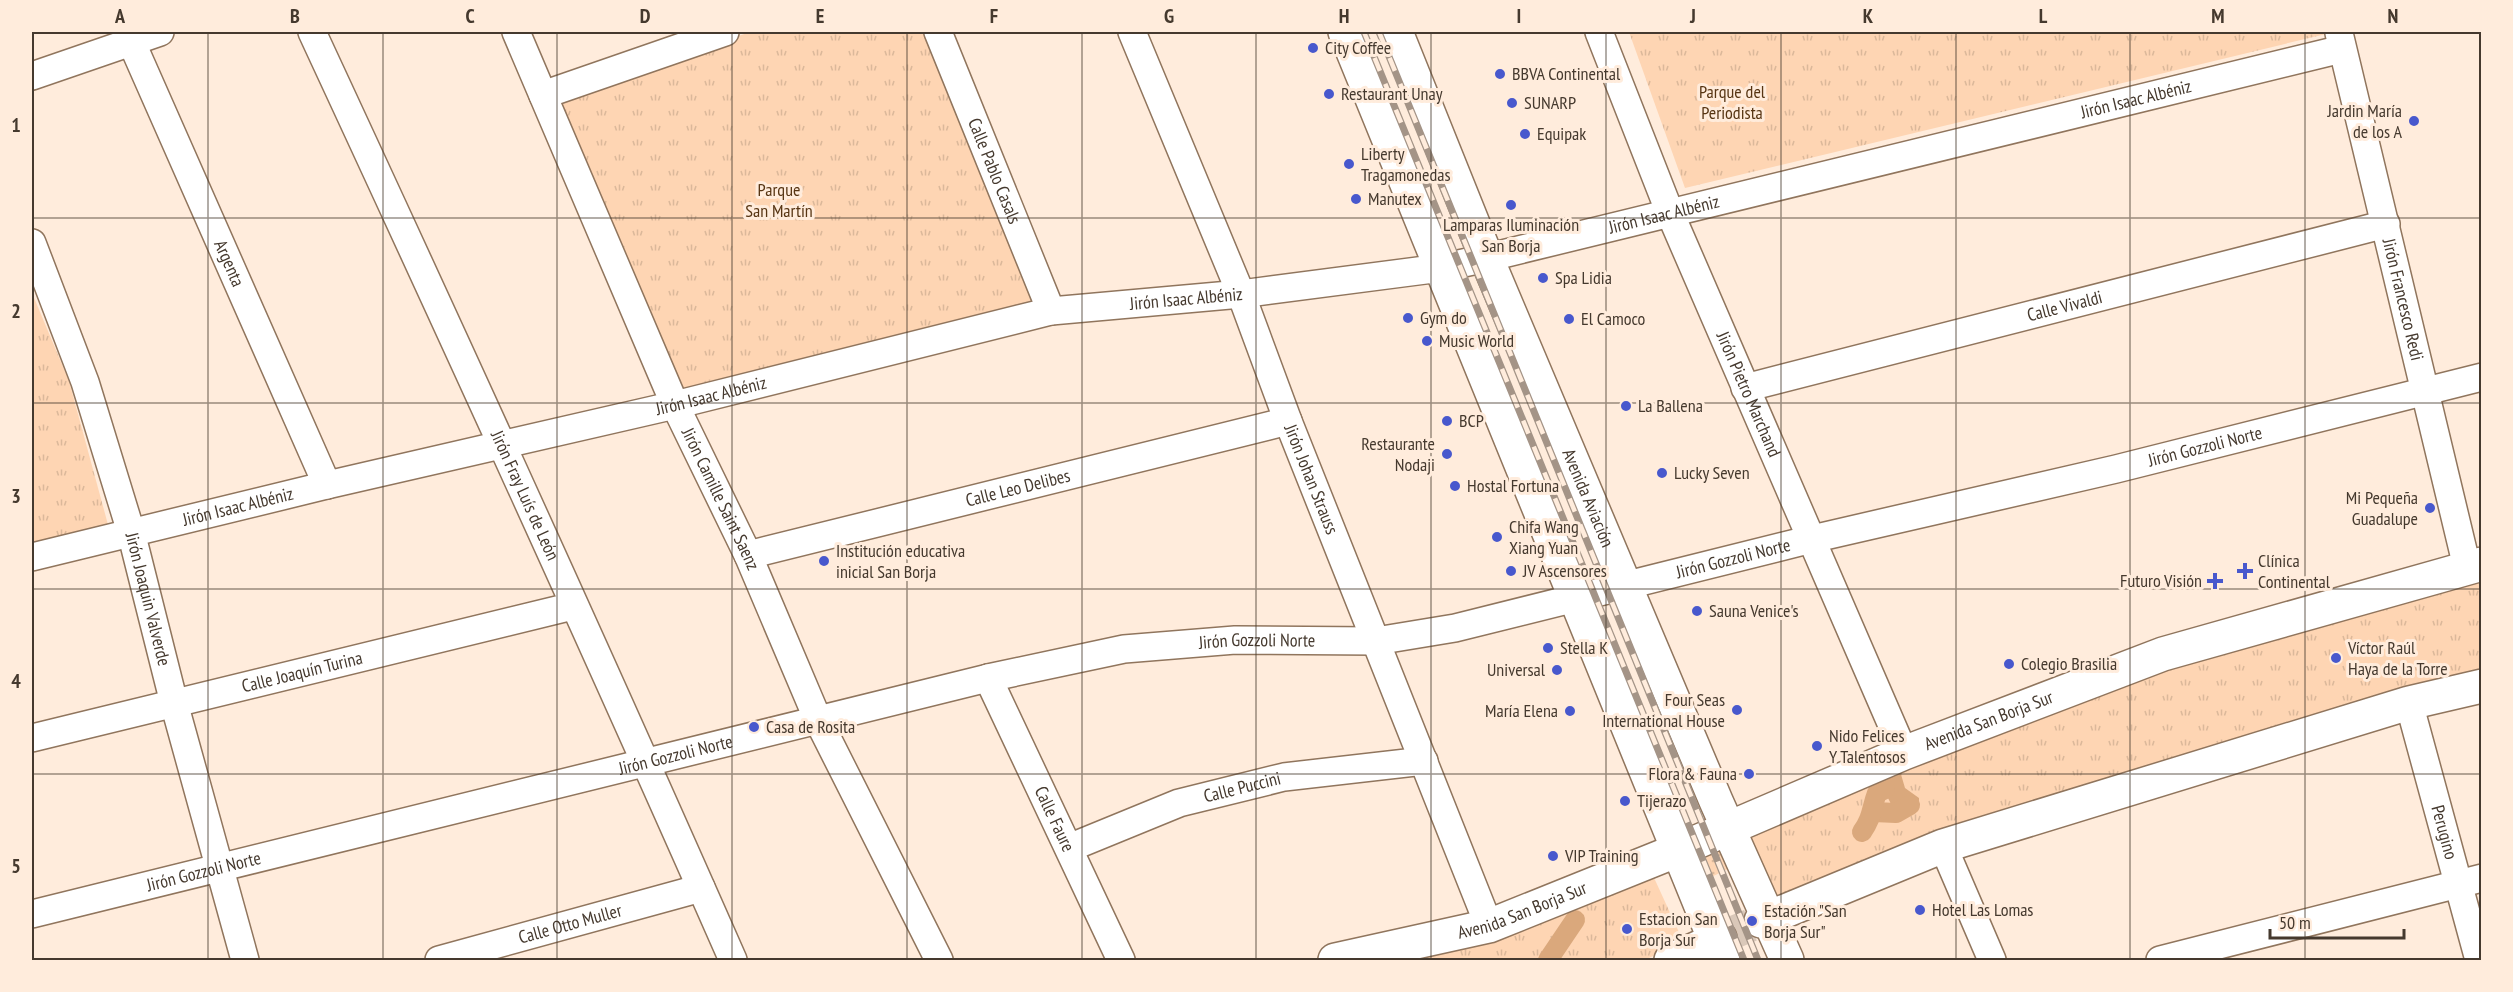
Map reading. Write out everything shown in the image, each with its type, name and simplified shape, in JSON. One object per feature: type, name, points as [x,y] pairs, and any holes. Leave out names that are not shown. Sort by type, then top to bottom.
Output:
[{"type":"main road","points":[[1345,32],[1575,599],[1720,946],[1671,960]]},
{"type":"main road","name":"Avenida Aviación","points":[[1396,32],[1486,258],[1729,828],[1765,919],[1786,960]]},
{"type":"main road","name":"Avenida San Borja Sur","points":[[1335,960],[1490,926],[1678,850],[1904,753],[2163,654],[2474,566]]},
{"type":"main road","points":[[1765,919],[1943,846],[2409,703],[2481,686]]},
{"type":"street","points":[[32,76],[160,32]]},
{"type":"street","name":"Jirón Fray Luís de León","points":[[312,32],[504,445],[573,606],[733,960]]},
{"type":"street","name":"Jirón Camille Saint Saenz","points":[[516,32],[675,405],[748,555],[818,720],[939,960]]},
{"type":"street","points":[[543,95],[725,32]]},
{"type":"street","name":"Calle Pablo Casals","points":[[938,32],[1052,311]]},
{"type":"street","name":"Jirón Johan Strauss","points":[[1132,32],[1241,294],[1288,421],[1490,926]]},
{"type":"street","name":"Jirón Pietro Marchand","points":[[1599,32],[1670,213],[1904,753]]},
{"type":"street","name":"Jirón Isaac Albéniz","points":[[32,556],[675,405],[1052,311],[1241,294],[1441,268],[1486,258],[1670,213],[2340,40]]},
{"type":"street","name":"Jirón Francesco Redi","points":[[2340,40],[2424,390],[2474,566]]},
{"type":"street","name":"Argenta","points":[[131,41],[327,485]]},
{"type":"street","name":"Calle Vivaldi","points":[[1745,388],[2386,224]]},
{"type":"street","name":"Jirón Joaquin Valverde","points":[[32,248],[85,382],[131,532],[174,703],[245,960]]},
{"type":"street","name":"Jirón Gozzoli Norte","points":[[32,914],[988,678],[1124,649],[1235,640],[1376,641],[1455,628],[1812,539],[2116,469],[2481,377]]},
{"type":"street","name":"Calle Leo Delibes","points":[[748,555],[1288,421]]},
{"type":"street","name":"Calle Joaquín Turina","points":[[32,738],[573,606]]},
{"type":"street","name":"Calle Faure","points":[[988,678],[1121,960]]},
{"type":"street","name":"Perugino","points":[[2409,703],[2470,881],[2478,960]]},
{"type":"street","name":"Calle Puccini","points":[[1069,848],[1179,803],[1284,777],[1424,761]]},
{"type":"street","points":[[1943,846],[1992,960]]},
{"type":"street","points":[[2160,960],[2470,881]]},
{"type":"street","name":"Calle Otto Muller","points":[[439,960],[701,888]]},
{"type":"green space","name":"Parque San Martín","points":[[750,32],[929,32],[1042,306],[679,397],[556,100]]},
{"type":"green space","name":"Parque del Periodista","points":[[1629,32],[2326,32],[2326,34],[1685,188]]},
{"type":"green space","points":[[32,293],[69,381],[110,532],[32,551]]},
{"type":"green space","points":[[2481,579],[2481,673],[1778,904],[1747,829],[2162,665]]},
{"type":"green space","points":[[1715,841],[1730,868],[1701,882],[1692,851]]},
{"type":"green space","points":[[1650,869],[1683,941],[1645,960],[1389,960]]},
{"type":"shaded area","points":[[1900,771],[1905,788],[1919,798],[1919,809],[1913,811],[1906,802],[1892,806],[1886,794],[1885,779]]},
{"type":"waterway","points":[[1862,832],[1870,817],[1877,793],[1885,789]]},
{"type":"waterway","points":[[1874,812],[1896,813],[1910,805]]},
{"type":"waterway","points":[[1548,960],[1575,920]]},
{"type":"tunnel","points":[[1720,938],[1761,921]]},
{"type":"railway","points":[[1364,32],[1744,960]]},
{"type":"railway","points":[[1379,32],[1758,960]]},
{"type":"place","name":"City Coffee","points":[[1313,48]]},
{"type":"place","name":"BBVA Continental","points":[[1500,74]]},
{"type":"place","name":"Restaurant Unay","points":[[1329,94]]},
{"type":"place","name":"SUNARP","points":[[1512,103]]},
{"type":"place","name":"Jardin María de los A","points":[[2414,121]]},
{"type":"place","name":"Equipak","points":[[1525,134]]},
{"type":"place","name":"Liberty Tragamonedas","points":[[1349,164]]},
{"type":"place","name":"Manutex","points":[[1356,199]]},
{"type":"place","name":"Lamparas Iluminación San Borja","points":[[1511,205]]},
{"type":"place","name":"Spa Lidia","points":[[1543,278]]},
{"type":"place","name":"Gym do","points":[[1408,318]]},
{"type":"place","name":"El Camoco","points":[[1569,319]]},
{"type":"place","name":"Music World","points":[[1427,341]]},
{"type":"place","name":"La Ballena","points":[[1626,406]]},
{"type":"place","name":"BCP","points":[[1447,421]]},
{"type":"place","name":"Restaurante Nodaji","points":[[1447,454]]},
{"type":"place","name":"Lucky Seven","points":[[1662,473]]},
{"type":"place","name":"Hostal Fortuna","points":[[1455,486]]},
{"type":"place","name":"Mi Pequeña Guadalupe","points":[[2430,508]]},
{"type":"place","name":"Chifa Wang Xiang Yuan","points":[[1497,537]]},
{"type":"place","name":"Institución educativa inicial San Borja","points":[[824,561]]},
{"type":"place","name":"JV Ascensores","points":[[1511,571]]},
{"type":"place","name":"Clínica Continental","points":[[2245,571]]},
{"type":"place","name":"Futuro Visión","points":[[2215,581]]},
{"type":"place","name":"Sauna Venice's","points":[[1697,611]]},
{"type":"place","name":"Stella K","points":[[1548,648]]},
{"type":"place","name":"Víctor Raúl Haya de la Torre","points":[[2336,658]]},
{"type":"place","name":"Colegio Brasilia","points":[[2009,664]]},
{"type":"place","name":"Universal","points":[[1557,670]]},
{"type":"place","name":"Four Seas International House","points":[[1737,710]]},
{"type":"place","name":"María Elena","points":[[1570,711]]},
{"type":"place","name":"Casa de Rosita","points":[[754,727]]},
{"type":"place","name":"Nido Felices Y Talentosos","points":[[1817,746]]},
{"type":"place","name":"Flora & Fauna","points":[[1749,774]]},
{"type":"place","name":"Tijerazo","points":[[1625,801]]},
{"type":"place","name":"VIP Training","points":[[1553,856]]},
{"type":"place","name":"Hotel Las Lomas","points":[[1920,910]]},
{"type":"place","name":"Estación \"San Borja Sur\"","points":[[1752,921]]},
{"type":"place","name":"Estacion San Borja Sur","points":[[1627,929]]}]
